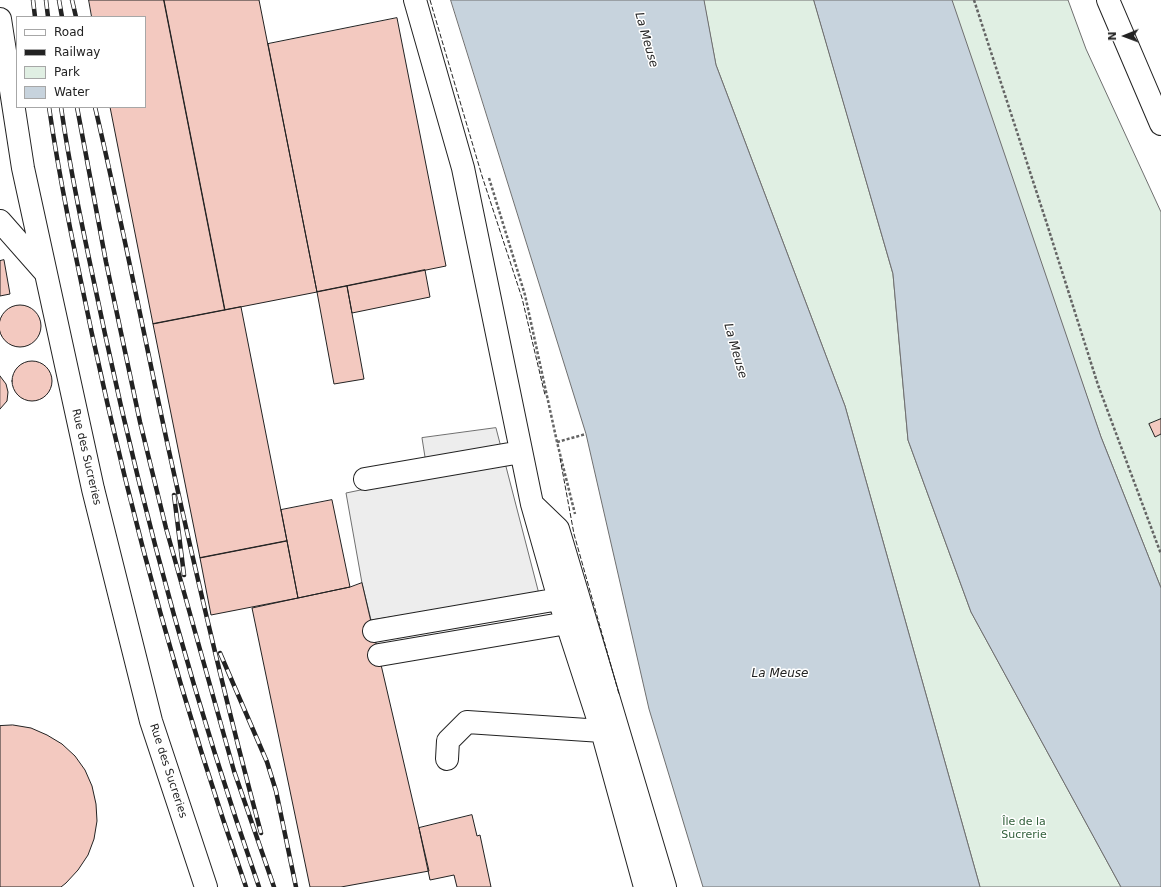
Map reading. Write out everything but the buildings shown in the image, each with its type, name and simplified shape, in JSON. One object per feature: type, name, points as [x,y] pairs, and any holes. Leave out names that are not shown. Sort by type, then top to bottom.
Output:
[{"type":"street","points":[[415,0],[463,168],[532,504],[559,599],[602,731],[645,887]]},
{"type":"street","points":[[1108,0],[1161,124]]},
{"type":"street","name":"Rue des Sucreries","points":[[0,19],[23,168],[93,489],[151,720],[206,887]]},
{"type":"street","points":[[0,221],[46,272]]},
{"type":"street","points":[[365,479],[521,452]]},
{"type":"street","points":[[532,504],[558,529],[665,887]]},
{"type":"street","points":[[374,631],[559,599]]},
{"type":"street","points":[[379,655],[567,623]]},
{"type":"street","points":[[447,759],[448,741],[467,722],[602,731]]},
{"type":"path","points":[[974,0],[1098,384],[1161,554]]},
{"type":"path","points":[[488,174],[525,295],[557,442],[576,517]]},
{"type":"path","points":[[557,442],[586,434]]},
{"type":"green space","name":"Île de la Sucrerie","points":[[704,0],[814,0],[893,274],[908,440],[971,612],[1121,887],[980,887],[845,406],[716,65]]},
{"type":"green space","points":[[949,0],[1068,0],[1086,49],[1161,212],[1161,588],[1101,437]]},
{"type":"shaded area","points":[[496,428],[539,594],[371,620],[362,583],[346,493],[428,476],[422,438]]},
{"type":"water","name":"La Meuse","points":[[451,0],[704,0],[716,65],[845,406],[980,887],[703,887],[649,709],[586,434]]},
{"type":"water","points":[[814,0],[952,0],[1101,437],[1161,588],[1161,887],[1121,887],[971,612],[908,440],[893,274]]},
{"type":"railway","points":[[33,0],[35,16]]},
{"type":"railway","points":[[46,0],[48,16]]},
{"type":"railway","points":[[59,0],[62,16]]},
{"type":"railway","points":[[72,0],[76,16]]},
{"type":"railway","points":[[49,108],[74,249],[124,474],[160,613],[180,682],[246,887]]},
{"type":"railway","points":[[61,108],[87,249],[137,474],[173,613],[193,682],[259,887]]},
{"type":"railway","points":[[77,108],[106,262],[140,422],[166,528],[234,771],[274,887]]},
{"type":"railway","points":[[95,108],[190,547],[224,691],[261,833]]},
{"type":"railway","points":[[174,495],[184,575]]},
{"type":"railway","points":[[220,653],[267,762],[276,791],[296,887]]},
{"type":"fence","points":[[430,0],[482,176],[522,298],[545,395]]},
{"type":"fence","points":[[560,458],[574,534],[619,694]]}]
